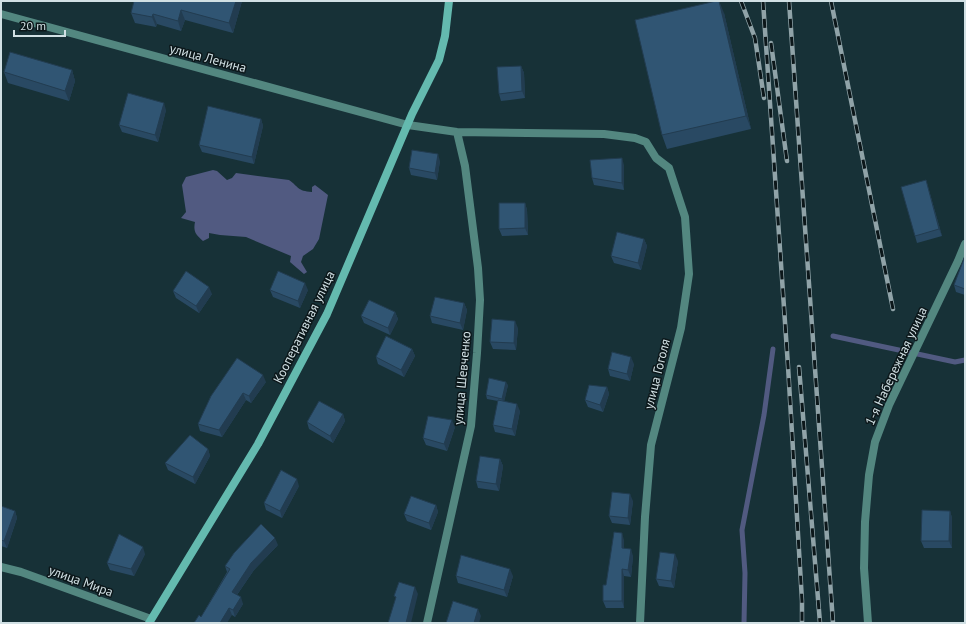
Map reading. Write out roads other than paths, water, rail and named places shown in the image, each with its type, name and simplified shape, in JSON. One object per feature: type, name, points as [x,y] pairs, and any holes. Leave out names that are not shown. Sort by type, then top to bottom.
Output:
[{"type":"main road","name":"Кооперативная улица","points":[[150,621],[258,444],[327,314],[408,125],[439,60],[445,36],[449,1]]},
{"type":"street","name":"улица Ленина","points":[[1,14],[408,125],[457,132],[604,134],[635,138],[646,142]]},
{"type":"street","name":"улица Шевченко","points":[[427,623],[471,426],[477,353],[480,300],[478,268],[465,166],[457,132]]},
{"type":"street","name":"улица Гоголя","points":[[640,623],[645,517],[651,446],[681,328],[689,274],[685,217],[669,168],[656,158],[646,142]]},
{"type":"street","name":"1-я Набережная улица","points":[[868,623],[864,568],[865,522],[869,475],[875,442],[889,405],[965,244]]},
{"type":"street","name":"улица Мира","points":[[1,567],[21,572],[150,621]]},
{"type":"water","points":[[213,170],[217,171],[227,180],[232,178],[236,173],[289,180],[301,190],[312,192],[312,187],[315,185],[328,195],[319,239],[313,249],[303,256],[301,262],[307,272],[304,274],[290,262],[291,256],[246,237],[209,233],[209,238],[203,241],[196,233],[194,228],[195,222],[181,218],[186,212],[182,185],[186,177]]},
{"type":"waterway","points":[[833,336],[955,362],[965,360]]},
{"type":"waterway","points":[[744,623],[745,573],[742,530],[764,415],[773,349]]},
{"type":"railway","points":[[741,1],[755,38],[764,98]]},
{"type":"railway","points":[[763,1],[788,366],[802,623]]},
{"type":"railway","points":[[789,1],[833,623]]},
{"type":"railway","points":[[831,1],[893,309]]},
{"type":"railway","points":[[771,43],[787,161]]},
{"type":"railway","points":[[799,367],[820,623]]}]
